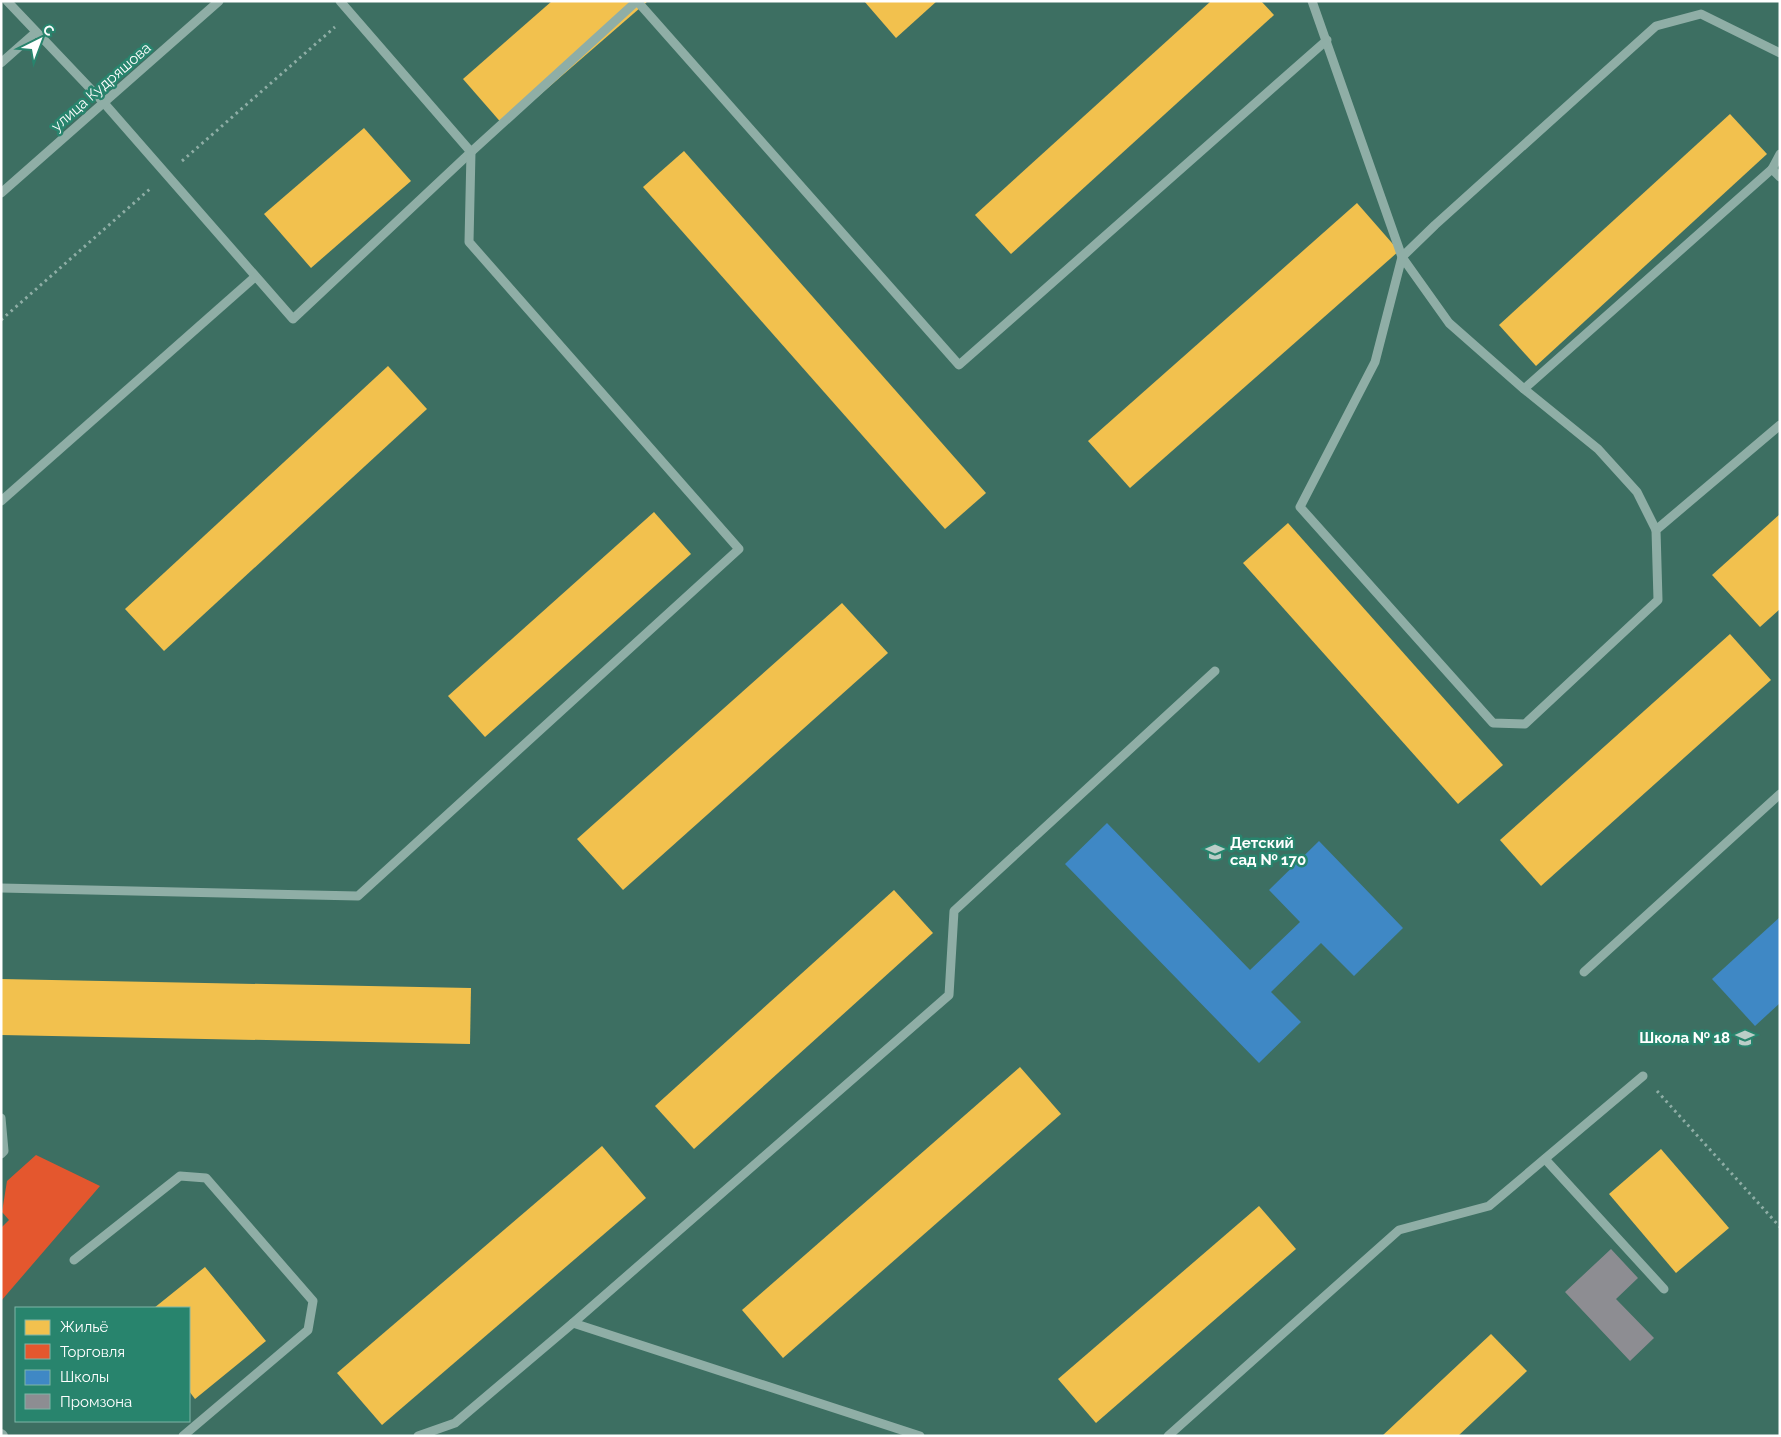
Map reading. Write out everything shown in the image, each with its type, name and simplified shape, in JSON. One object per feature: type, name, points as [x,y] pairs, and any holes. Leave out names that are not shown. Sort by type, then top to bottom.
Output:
[{"type":"street","points":[[7,1],[104,103],[293,320],[471,152],[637,1],[959,364],[1327,40]]},
{"type":"street","name":"улица Кудряшова","points":[[1,193],[219,1]]},
{"type":"street","points":[[1,888],[358,896],[739,549],[469,242],[471,152],[340,1]]},
{"type":"street","points":[[1312,1],[1402,256],[1449,323],[1524,389],[1598,449],[1638,492],[1656,530],[1658,600],[1525,724],[1493,723],[1300,507],[1375,362],[1402,256],[1656,26],[1701,14],[1780,53]]},
{"type":"street","points":[[1,63],[36,32]]},
{"type":"street","points":[[1524,389],[1772,169],[1780,154]]},
{"type":"street","points":[[1772,169],[1780,177]]},
{"type":"street","points":[[1,501],[254,277]]},
{"type":"street","points":[[1656,530],[1780,424]]},
{"type":"street","points":[[418,1436],[455,1423],[573,1323],[950,995],[954,911],[1215,671]]},
{"type":"street","points":[[1584,972],[1780,794]]},
{"type":"street","points":[[1168,1436],[1399,1230],[1489,1206],[1643,1076]]},
{"type":"street","points":[[1,1118],[4,1151],[1,1154]]},
{"type":"street","points":[[1545,1159],[1664,1289]]},
{"type":"street","points":[[74,1260],[180,1176],[206,1178],[313,1301],[308,1330],[183,1436]]},
{"type":"street","points":[[573,1323],[920,1436]]},
{"type":"path","points":[[1643,1076],[1780,1227]]},
{"type":"building: Жильё","points":[[552,1],[648,1],[504,126],[463,79]]},
{"type":"building: Жильё","points":[[864,1],[937,1],[896,38]]},
{"type":"building: Жильё","points":[[1211,1],[1261,1],[1274,15],[1011,254],[975,215]]},
{"type":"building: Жильё","points":[[1730,114],[1767,154],[1536,366],[1499,325]]},
{"type":"building: Жильё","points":[[364,128],[411,181],[311,268],[264,214]]},
{"type":"building: Жильё","points":[[684,151],[986,493],[945,529],[643,187]]},
{"type":"building: Жильё","points":[[1357,203],[1399,251],[1130,488],[1088,441]]},
{"type":"building: Жильё","points":[[388,366],[427,409],[164,651],[125,609]]},
{"type":"building: Жильё","points":[[654,512],[691,554],[485,737],[448,696]]},
{"type":"building: Жильё","points":[[1780,514],[1780,609],[1760,627],[1712,575]]},
{"type":"building: Жильё","points":[[1288,523],[1503,765],[1458,804],[1243,563]]},
{"type":"building: Жильё","points":[[842,603],[888,653],[623,890],[577,839]]},
{"type":"building: Жильё","points":[[1730,634],[1771,680],[1541,886],[1500,840]]},
{"type":"building: Жильё","points":[[894,890],[933,933],[694,1149],[655,1106]]},
{"type":"building: Жильё","points":[[1,979],[471,988],[470,1044],[1,1035]]},
{"type":"building: Жильё","points":[[1020,1067],[1061,1114],[783,1358],[742,1310]]},
{"type":"building: Жильё","points":[[602,1146],[646,1198],[382,1425],[337,1373]]},
{"type":"building: Жильё","points":[[1661,1149],[1729,1228],[1676,1273],[1609,1194]]},
{"type":"building: Жильё","points":[[1259,1206],[1296,1249],[1096,1423],[1058,1379]]},
{"type":"building: Жильё","points":[[205,1267],[266,1341],[195,1399],[190,1392],[190,1307],[155,1307]]},
{"type":"building: Жильё","points":[[1491,1334],[1527,1371],[1458,1436],[1382,1436]]},
{"type":"building: Торговля","points":[[36,1155],[100,1186],[1,1301],[1,1228],[9,1220],[2,1212],[7,1181]]},
{"type":"building: Школы","points":[[1107,823],[1250,970],[1300,922],[1269,890],[1319,841],[1403,928],[1354,976],[1321,943],[1271,992],[1301,1022],[1259,1063],[1065,864]]},
{"type":"building: Школы","points":[[1780,917],[1780,1003],[1755,1026],[1712,979]]},
{"type":"building: Промзона","points":[[1611,1249],[1638,1278],[1616,1299],[1654,1338],[1630,1361],[1565,1292]]},
{"type":"place","name":"Детский сад № 170","points":[[1215,852]]},
{"type":"place","name":"Школа № 18","points":[[1745,1038]]}]
